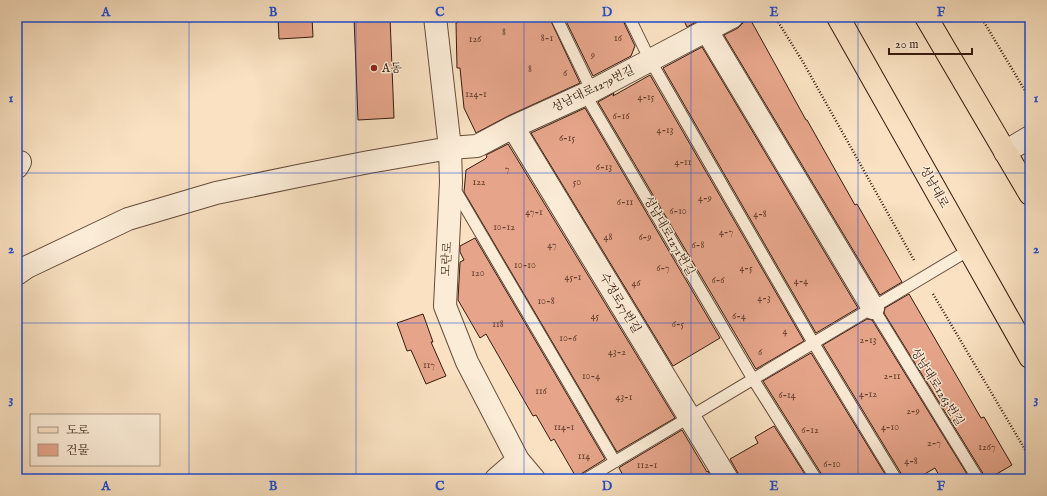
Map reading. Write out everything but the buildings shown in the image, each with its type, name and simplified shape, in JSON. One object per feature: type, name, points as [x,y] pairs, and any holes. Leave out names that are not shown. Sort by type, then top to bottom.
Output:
[{"type":"main road","name":"성남대로","points":[[838,17],[1030,357]]},
{"type":"main road","points":[[926,17],[1030,194]]},
{"type":"street","name":"모란로","points":[[435,17],[450,148],[451,182],[445,306],[467,362],[518,460],[534,479]]},
{"type":"street","name":"성남대로1279번길","points":[[17,274],[27,267],[128,220],[216,193],[305,174],[450,148],[477,146],[513,127],[588,92],[730,18]]},
{"type":"street","points":[[707,31],[873,308]]},
{"type":"street","name":"수정로57번길","points":[[513,127],[727,479]]},
{"type":"street","points":[[1005,152],[1030,137]]},
{"type":"street","points":[[496,479],[518,460]]},
{"type":"lane","name":"성남대로1271번길","points":[[556,17],[588,92],[753,379]]},
{"type":"lane","points":[[629,17],[650,60],[814,344],[896,479]]},
{"type":"lane","points":[[451,182],[615,462]]},
{"type":"lane","points":[[586,479],[969,250]]},
{"type":"lane","name":"성남대로1263번길","points":[[873,308],[978,479]]},
{"type":"lane","points":[[753,379],[816,479]]},
{"type":"path","points":[[776,17],[803,62],[923,278],[1030,458]]},
{"type":"path","points":[[981,17],[1030,99]]},
{"type":"place","name":"A동","points":[[374,68]]}]
